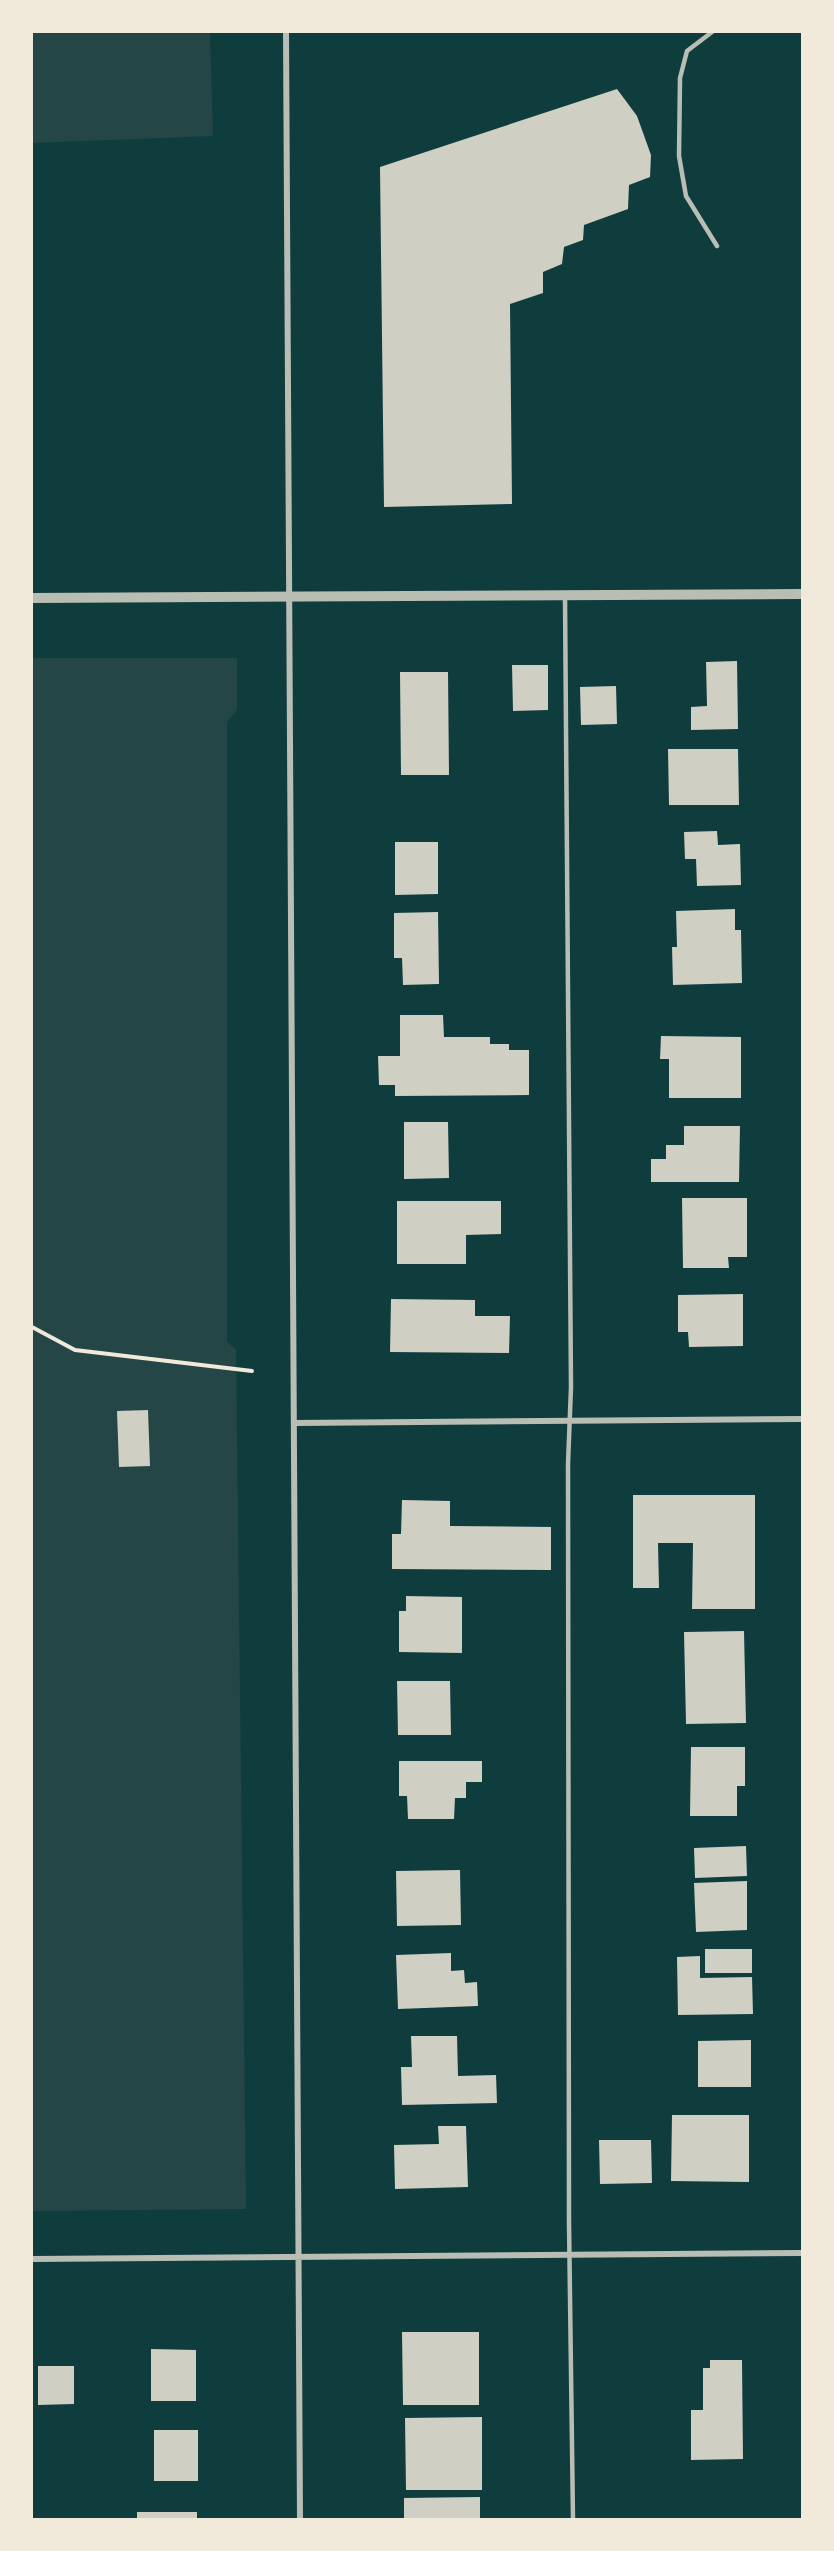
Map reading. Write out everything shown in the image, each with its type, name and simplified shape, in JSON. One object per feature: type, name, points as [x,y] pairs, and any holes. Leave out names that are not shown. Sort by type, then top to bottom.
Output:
[{"type":"street","points":[[286,32],[300,2520]]},
{"type":"street","points":[[32,598],[802,594]]},
{"type":"street","points":[[294,1423],[802,1419]]},
{"type":"street","points":[[32,2259],[802,2253]]},
{"type":"lane","points":[[712,32],[687,51],[680,78],[679,156],[686,196],[717,246]]},
{"type":"lane","points":[[565,595],[571,1376],[568,1421],[573,2520]]},
{"type":"path","points":[[32,1327],[75,1350],[252,1371]]},
{"type":"shaded area","points":[[32,32],[210,32],[213,136],[32,143]]},
{"type":"shaded area","points":[[32,658],[237,658],[237,710],[227,722],[227,1342],[236,1350],[246,2209],[32,2211]]},
{"type":"building","points":[[617,89],[637,116],[651,155],[650,177],[629,185],[628,209],[584,225],[583,240],[564,247],[562,264],[543,272],[543,293],[510,304],[512,504],[384,507],[380,167]]},
{"type":"building","points":[[737,661],[738,729],[691,730],[691,707],[707,706],[706,662]]},
{"type":"building","points":[[512,665],[548,665],[548,710],[513,711]]},
{"type":"building","points":[[400,672],[448,672],[449,775],[401,775]]},
{"type":"building","points":[[616,686],[617,724],[581,725],[580,687]]},
{"type":"building","points":[[668,749],[738,749],[739,805],[669,805]]},
{"type":"building","points":[[717,831],[718,845],[740,844],[741,885],[697,886],[696,859],[685,859],[684,832]]},
{"type":"building","points":[[395,842],[438,842],[438,894],[395,895]]},
{"type":"building","points":[[735,909],[735,930],[741,930],[742,983],[673,985],[672,947],[677,947],[676,911]]},
{"type":"building","points":[[438,912],[439,984],[403,985],[402,958],[394,958],[394,913]]},
{"type":"building","points":[[400,1015],[443,1015],[444,1037],[490,1037],[490,1044],[509,1044],[509,1050],[529,1050],[529,1095],[395,1096],[395,1085],[379,1085],[378,1056],[400,1056]]},
{"type":"building","points":[[661,1036],[741,1037],[741,1098],[669,1098],[669,1059],[660,1059]]},
{"type":"building","points":[[404,1122],[448,1122],[449,1178],[404,1179]]},
{"type":"building","points":[[684,1126],[740,1126],[739,1182],[651,1182],[651,1159],[666,1159],[666,1145],[684,1145]]},
{"type":"building","points":[[682,1198],[747,1198],[747,1257],[728,1257],[729,1268],[683,1268]]},
{"type":"building","points":[[397,1201],[501,1201],[501,1234],[466,1235],[466,1264],[397,1264]]},
{"type":"building","points":[[743,1294],[743,1346],[689,1347],[688,1332],[678,1332],[678,1295]]},
{"type":"building","points":[[391,1299],[475,1300],[475,1316],[510,1316],[509,1353],[390,1352]]},
{"type":"building","points":[[148,1410],[150,1466],[119,1467],[117,1411]]},
{"type":"building","points":[[633,1495],[755,1495],[755,1609],[692,1609],[693,1543],[658,1543],[659,1588],[633,1588]]},
{"type":"building","points":[[402,1500],[450,1501],[450,1526],[551,1527],[551,1570],[392,1569],[392,1534],[401,1534]]},
{"type":"building","points":[[406,1596],[462,1597],[462,1653],[399,1652],[399,1611],[406,1611]]},
{"type":"building","points":[[744,1631],[746,1723],[686,1724],[684,1632]]},
{"type":"building","points":[[397,1681],[450,1681],[451,1735],[398,1735]]},
{"type":"building","points":[[691,1747],[745,1747],[745,1786],[737,1786],[737,1816],[690,1816]]},
{"type":"building","points":[[399,1761],[482,1761],[482,1782],[466,1782],[466,1798],[455,1798],[454,1819],[408,1819],[407,1796],[399,1796]]},
{"type":"building","points":[[746,1846],[747,1876],[695,1878],[694,1848]]},
{"type":"building","points":[[460,1870],[461,1925],[397,1926],[396,1871]]},
{"type":"building","points":[[747,1881],[747,1930],[696,1932],[694,1883]]},
{"type":"building","points":[[705,1949],[752,1949],[752,1973],[705,1973]]},
{"type":"building","points":[[451,1953],[451,1971],[464,1970],[465,1983],[477,1982],[478,2006],[398,2009],[396,1955]]},
{"type":"building","points":[[700,1956],[700,1978],[752,1977],[753,2014],[678,2015],[677,1957]]},
{"type":"building","points":[[411,2036],[457,2036],[458,2076],[496,2075],[497,2103],[402,2105],[401,2067],[412,2067]]},
{"type":"building","points":[[751,2040],[751,2087],[698,2087],[698,2041]]},
{"type":"building","points":[[672,2115],[749,2115],[749,2182],[671,2181]]},
{"type":"building","points":[[438,2126],[466,2126],[468,2187],[395,2189],[394,2145],[439,2144]]},
{"type":"building","points":[[599,2140],[651,2140],[652,2183],[600,2184]]},
{"type":"building","points":[[402,2332],[479,2332],[479,2405],[403,2405]]},
{"type":"building","points":[[151,2349],[196,2350],[196,2401],[151,2401]]},
{"type":"building","points":[[710,2360],[742,2360],[743,2459],[691,2460],[691,2410],[703,2410],[703,2368],[710,2368]]},
{"type":"building","points":[[38,2366],[74,2366],[74,2404],[38,2405]]},
{"type":"building","points":[[482,2417],[482,2490],[406,2490],[405,2418]]},
{"type":"building","points":[[154,2430],[198,2430],[198,2481],[154,2481]]},
{"type":"building","points":[[480,2497],[480,2520],[404,2520],[404,2498]]},
{"type":"building","points":[[137,2512],[197,2512],[197,2520],[137,2520]]}]
